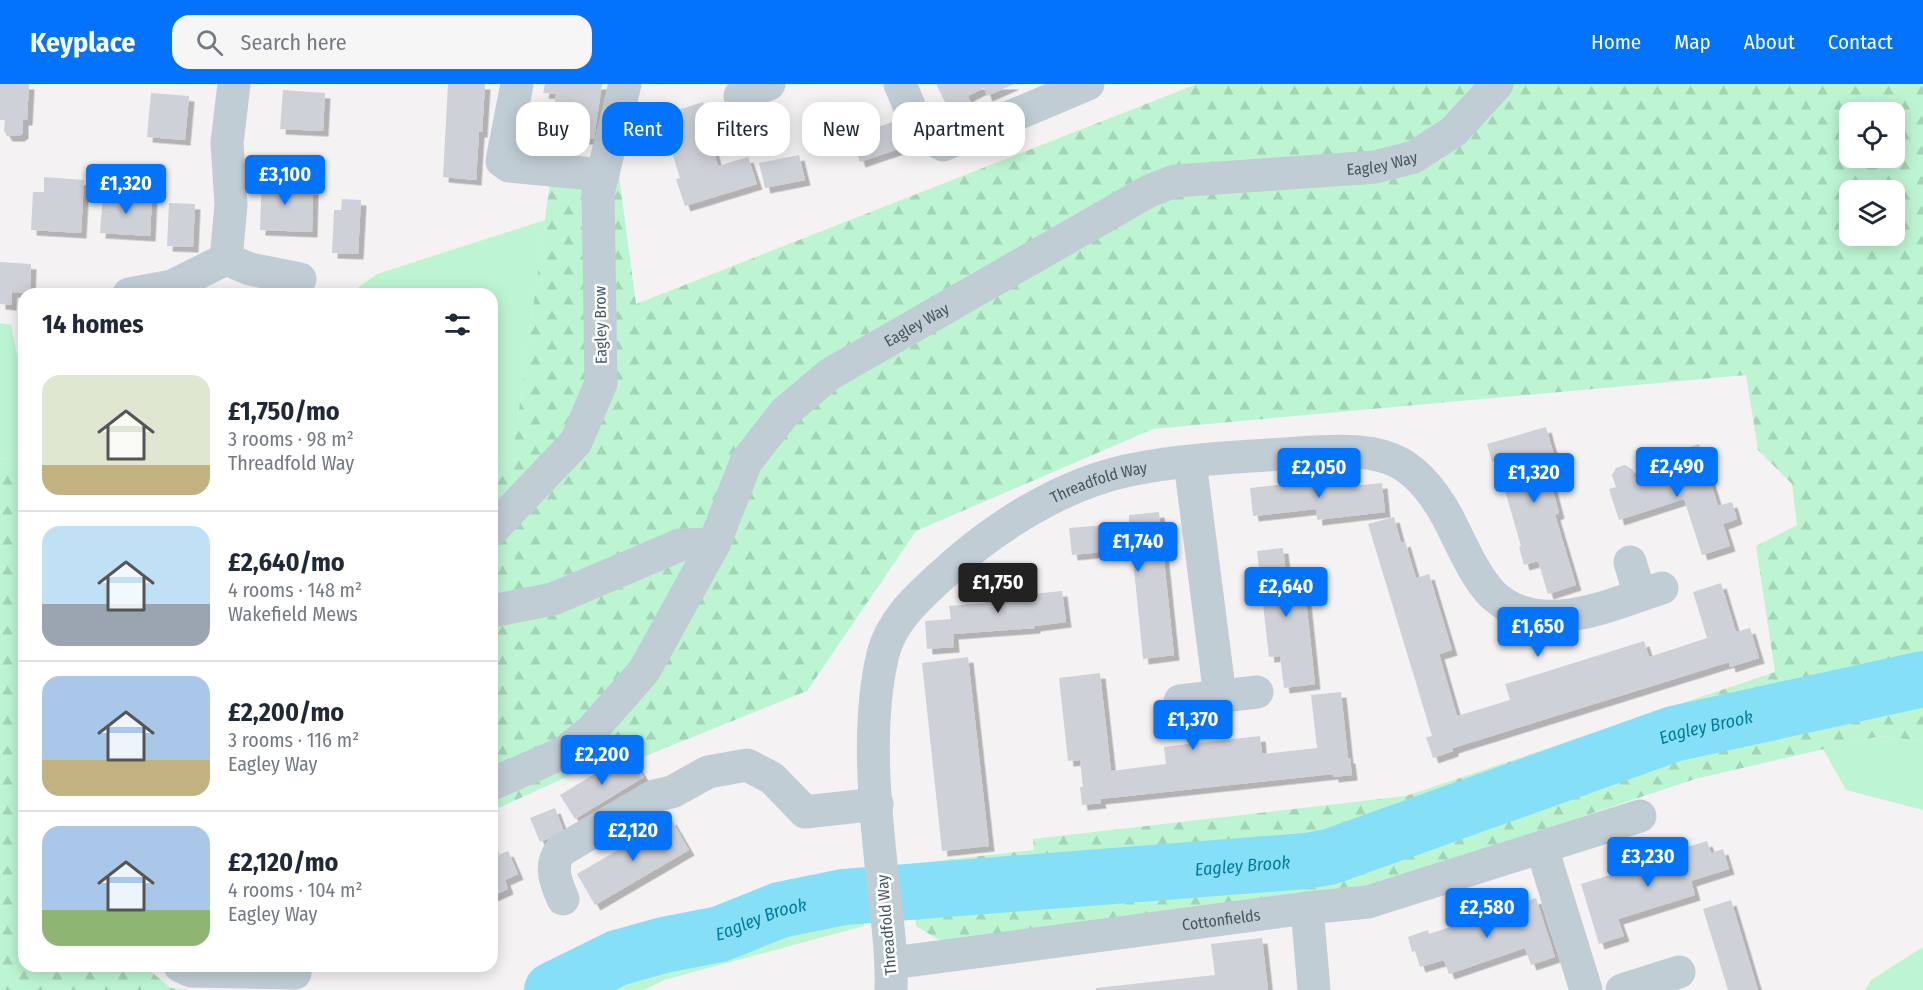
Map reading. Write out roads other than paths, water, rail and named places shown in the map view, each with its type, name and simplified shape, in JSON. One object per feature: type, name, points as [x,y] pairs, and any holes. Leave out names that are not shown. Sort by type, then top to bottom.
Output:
[{"type":"street","points":[[226,259],[231,205],[227,143],[234,84]]},
{"type":"street","points":[[517,84],[502,160],[509,166],[603,175]]},
{"type":"street","name":"Eagley Brow","points":[[498,524],[576,442],[601,383],[598,193],[625,84]]},
{"type":"street","points":[[900,84],[919,130],[943,145],[1088,84]]},
{"type":"street","name":"Eagley Way","points":[[498,781],[565,752],[592,729],[644,671],[714,544],[746,462],[784,412],[830,374],[1149,191],[1175,181],[1375,167],[1414,157],[1454,131],[1497,84]]},
{"type":"street","points":[[161,288],[172,286],[226,259],[250,269],[300,279]]},
{"type":"street","name":"Threadfold Way","points":[[891,964],[879,849],[873,744],[875,698],[884,650],[908,606],[954,564],[987,538],[1031,509],[1070,490],[1124,471],[1270,455],[1353,452],[1391,459],[1426,485],[1440,502],[1482,581],[1494,595],[1512,608],[1534,615],[1584,613],[1651,592],[1630,562]]},
{"type":"street","points":[[1190,462],[1220,696]]},
{"type":"street","points":[[498,610],[553,599],[680,544],[714,544]]},
{"type":"street","points":[[1180,701],[1257,692]]},
{"type":"street","points":[[563,899],[554,877],[555,858],[560,851],[654,796],[672,792],[708,772],[747,765],[772,778],[805,812],[877,804]]},
{"type":"street","name":"Cottonfields","points":[[891,964],[1307,908],[1368,902],[1640,816]]},
{"type":"street","points":[[1542,848],[1586,990]]},
{"type":"street","points":[[1307,908],[1314,990]]},
{"type":"street","points":[[212,972],[295,976]]},
{"type":"street","points":[[1624,989],[1679,972]]},
{"type":"waterway","name":"Eagley Brook","points":[[552,990],[617,958],[664,945],[720,934],[780,910],[844,897],[1306,861],[1329,857],[1673,734],[1923,679]]}]
